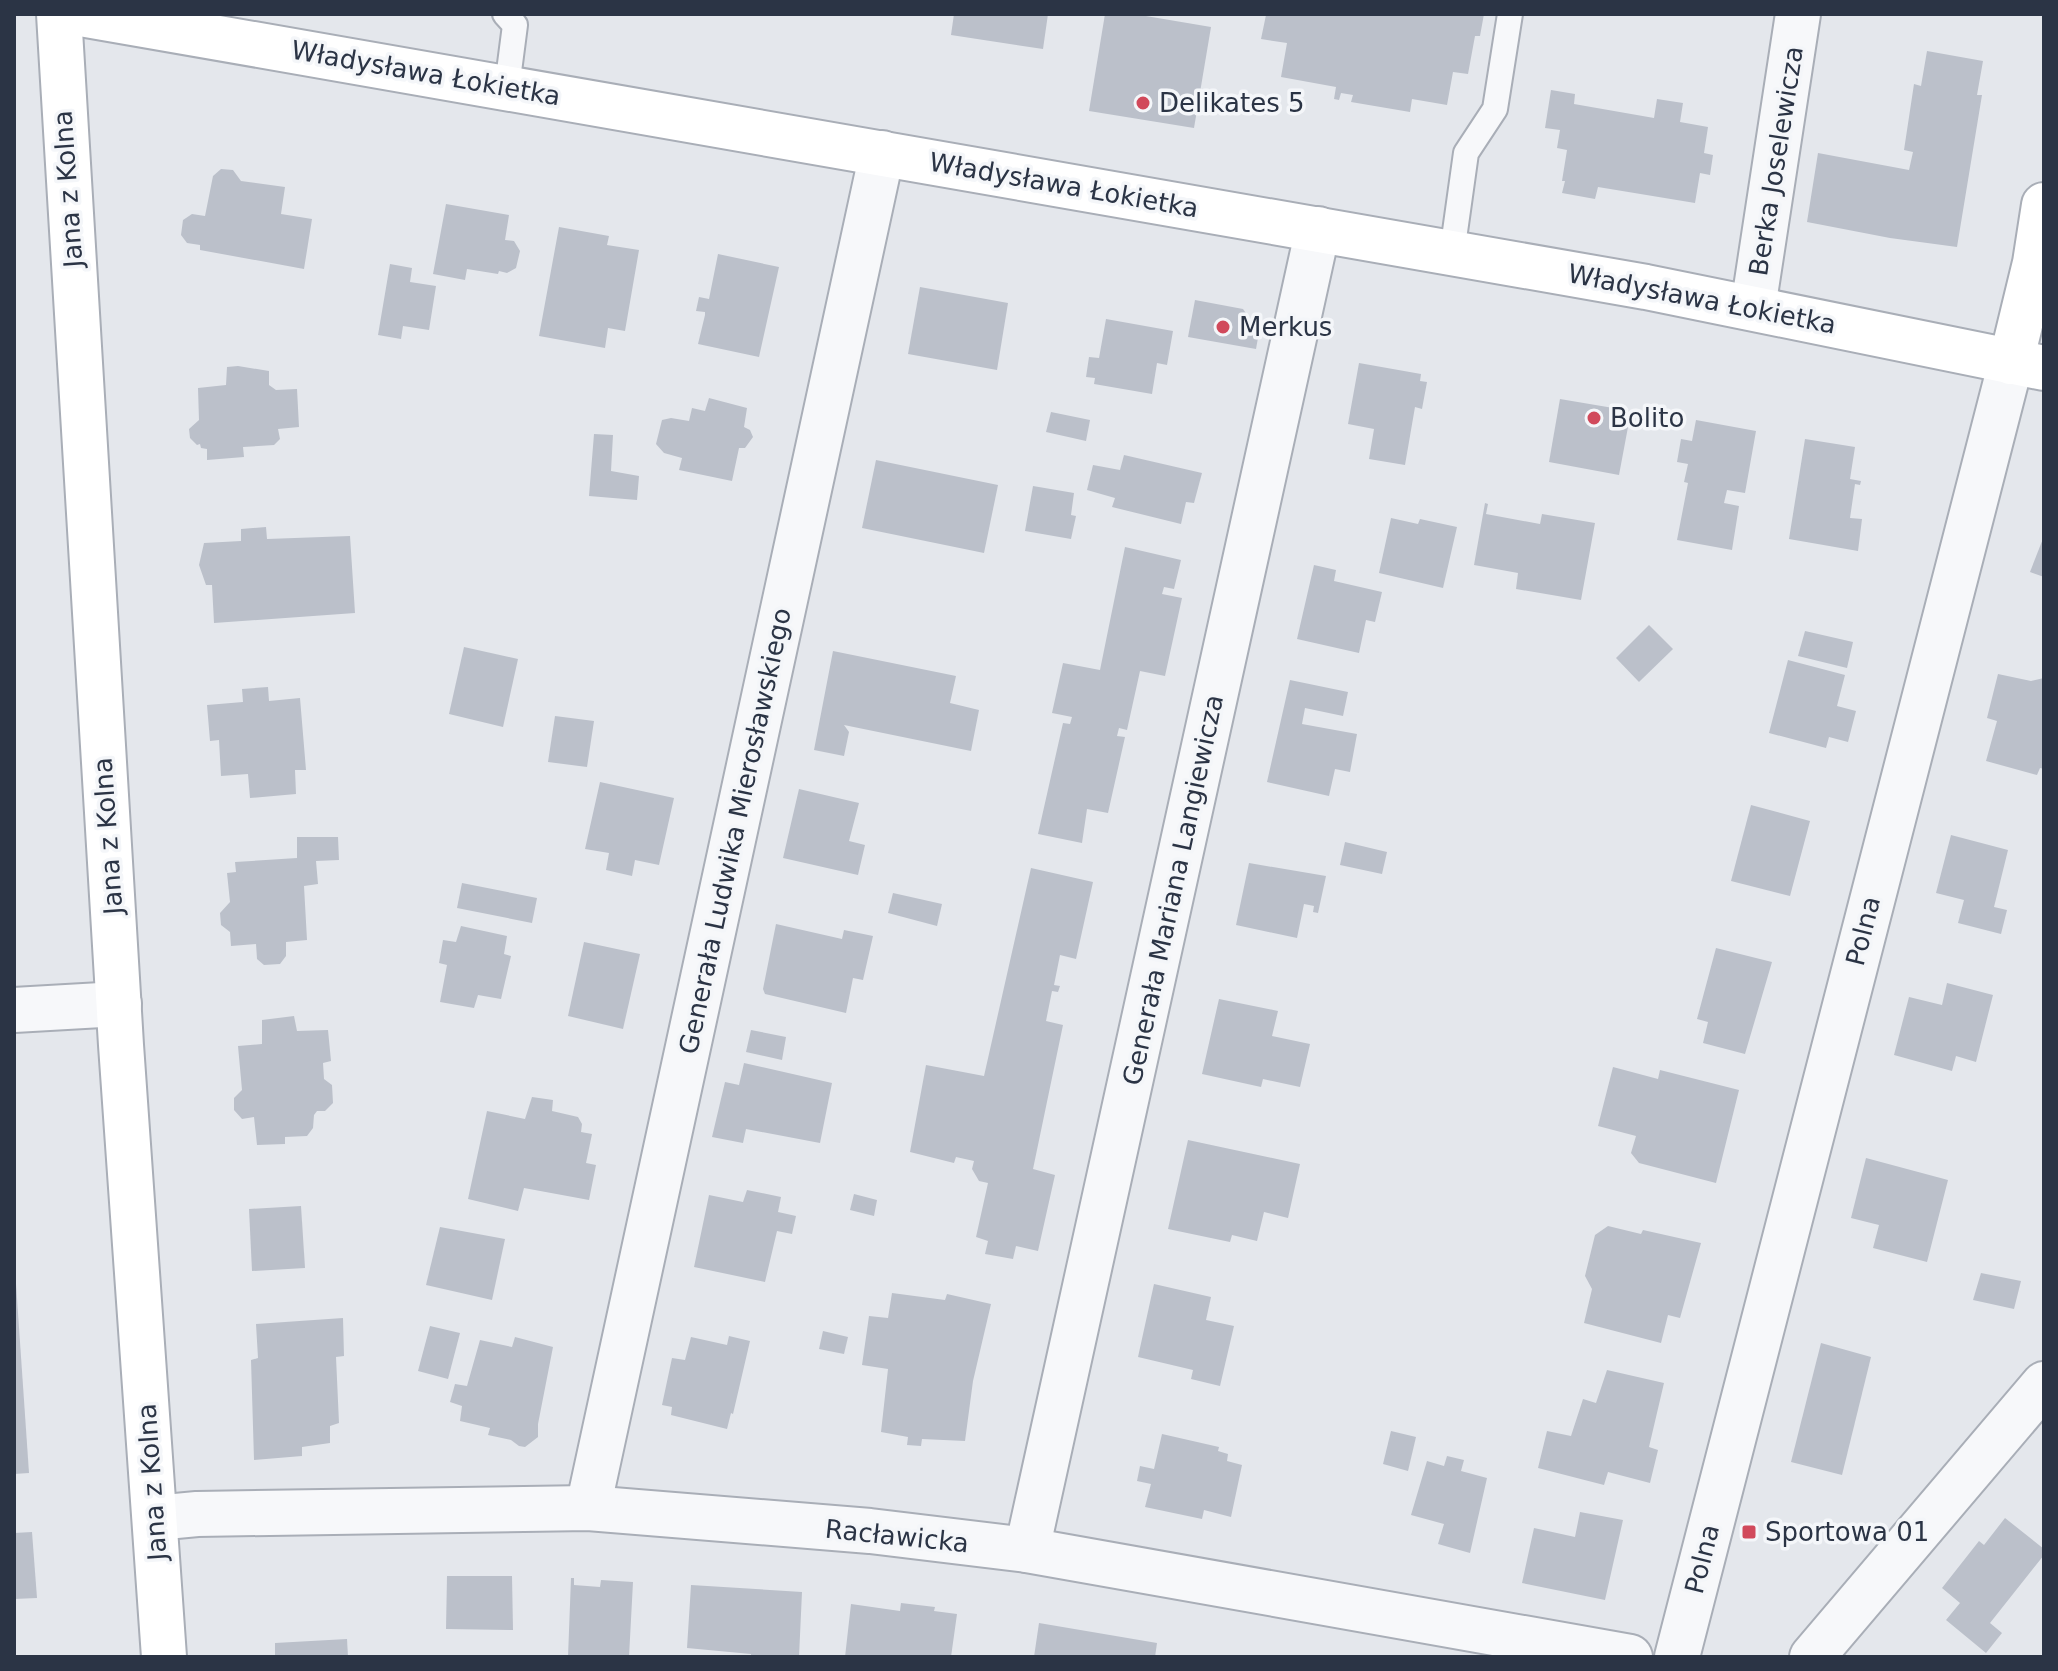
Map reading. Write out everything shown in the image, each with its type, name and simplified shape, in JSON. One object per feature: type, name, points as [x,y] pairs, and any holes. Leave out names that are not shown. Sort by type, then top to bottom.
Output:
[{"type":"street","name":"Jana z Kolna","points":[[59,14],[119,1004],[164,1657]]},
{"type":"street","name":"Władysława Łokietka","points":[[81,14],[164,20],[507,87],[1753,308],[2027,365]]},
{"type":"street","name":"Berka Joselewicza","points":[[1753,308],[1798,14]]},
{"type":"street","name":"Generała Ludwika Mierosławskiego","points":[[588,1508],[882,153]]},
{"type":"street","name":"Polna","points":[[1677,1657],[2027,365],[2035,263],[2044,205]]},
{"type":"street","name":"Generała Mariana Langiewicza","points":[[1027,1550],[1318,229]]},
{"type":"street","points":[[14,1010],[119,1004]]},
{"type":"street","points":[[1812,1657],[2044,1384]]},
{"type":"street","name":"Racławicka","points":[[155,1518],[197,1514],[588,1508],[870,1531],[1027,1550],[1630,1657]]},
{"type":"lane","points":[[505,14],[515,25],[507,87]]},
{"type":"lane","points":[[1452,253],[1466,153],[1495,109],[1510,14]]},
{"type":"building","points":[[954,14],[1048,14],[1043,49],[951,35]]},
{"type":"building","points":[[1105,14],[1134,14],[1211,27],[1194,128],[1089,111]]},
{"type":"building","points":[[1484,14],[1480,36],[1475,36],[1468,74],[1453,72],[1447,105],[1412,99],[1410,112],[1351,102],[1353,95],[1341,93],[1339,100],[1334,99],[1336,87],[1281,77],[1287,43],[1261,39],[1266,15]]},
{"type":"building","points":[[1927,51],[1983,61],[1977,95],[1982,95],[1957,247],[1807,222],[1818,153],[1909,170],[1913,152],[1904,150],[1914,84],[1921,86]]},
{"type":"building","points":[[1551,90],[1575,94],[1574,104],[1654,118],[1657,99],[1683,103],[1680,122],[1708,127],[1704,153],[1713,155],[1710,175],[1700,173],[1695,203],[1598,187],[1595,199],[1562,193],[1567,150],[1557,148],[1560,130],[1545,128]]},
{"type":"building","points":[[221,169],[233,170],[241,181],[285,187],[281,214],[312,219],[304,269],[200,250],[200,245],[187,243],[181,235],[183,220],[192,214],[205,216],[213,176]]},
{"type":"building","points":[[446,204],[509,215],[505,240],[514,241],[520,251],[516,268],[507,273],[499,271],[498,274],[467,269],[465,280],[433,274]]},
{"type":"building","points":[[559,227],[609,236],[607,245],[639,250],[625,331],[608,328],[605,348],[539,336]]},
{"type":"building","points":[[718,254],[779,267],[759,357],[698,344],[705,315],[705,312],[696,311],[699,297],[709,299]]},
{"type":"building","points":[[390,264],[412,268],[410,282],[436,286],[429,330],[403,326],[401,339],[378,335]]},
{"type":"building","points":[[920,287],[1008,303],[997,370],[908,354]]},
{"type":"building","name":"Merkus","points":[[1195,300],[1243,309],[1259,332],[1256,349],[1188,337]]},
{"type":"building","points":[[1106,319],[1173,331],[1167,365],[1157,363],[1152,394],[1094,384],[1095,378],[1086,377],[1089,357],[1099,358]]},
{"type":"building","points":[[1359,363],[1421,374],[1420,381],[1427,382],[1422,409],[1415,407],[1405,465],[1369,459],[1374,429],[1348,424]]},
{"type":"building","points":[[227,367],[269,371],[269,385],[276,390],[297,389],[299,427],[278,429],[280,439],[274,445],[243,447],[244,457],[207,460],[207,449],[201,448],[190,438],[189,429],[199,420],[198,388],[226,385]]},
{"type":"building","points":[[709,398],[747,408],[744,427],[750,430],[753,437],[745,448],[739,448],[732,481],[679,470],[682,458],[664,453],[656,444],[662,420],[689,421],[692,408],[705,411]]},
{"type":"building","points":[[1560,399],[1631,411],[1619,475],[1549,462]]},
{"type":"building","points":[[1051,412],[1090,420],[1086,441],[1046,432]]},
{"type":"building","points":[[1696,420],[1756,431],[1745,493],[1727,490],[1724,503],[1739,506],[1732,550],[1677,540],[1688,483],[1684,482],[1688,464],[1677,462],[1681,439],[1692,441]]},
{"type":"building","points":[[594,434],[613,435],[611,471],[639,476],[637,500],[589,496]]},
{"type":"building","points":[[1805,439],[1855,447],[1850,479],[1861,481],[1860,485],[1855,484],[1850,518],[1862,519],[1858,551],[1789,539]]},
{"type":"building","points":[[1124,455],[1202,473],[1194,503],[1186,502],[1181,524],[1112,507],[1115,498],[1087,490],[1093,465],[1120,470]]},
{"type":"building","points":[[876,460],[998,485],[984,553],[862,528]]},
{"type":"building","points":[[1033,486],[1074,493],[1071,515],[1076,516],[1071,539],[1025,531]]},
{"type":"building","points":[[1485,503],[1488,504],[1486,514],[1540,524],[1542,514],[1595,523],[1581,600],[1516,589],[1518,573],[1474,565]]},
{"type":"building","points":[[1391,518],[1418,524],[1420,519],[1457,527],[1443,588],[1379,573]]},
{"type":"building","points":[[266,527],[267,539],[350,536],[355,613],[214,623],[212,585],[206,585],[199,565],[204,543],[241,541],[241,529]]},
{"type":"building","points":[[2044,536],[2044,577],[2030,572]]},
{"type":"building","points":[[1125,547],[1181,560],[1174,589],[1164,587],[1162,594],[1182,598],[1165,676],[1140,671],[1127,730],[1119,728],[1117,736],[1125,737],[1108,813],[1087,809],[1082,843],[1038,834],[1063,723],[1070,724],[1072,717],[1052,713],[1063,663],[1100,670]]},
{"type":"building","points":[[1314,565],[1336,570],[1334,581],[1382,592],[1375,622],[1366,620],[1359,653],[1297,639]]},
{"type":"building","points":[[1649,625],[1673,649],[1639,682],[1616,658]]},
{"type":"building","points":[[1805,631],[1853,642],[1847,668],[1798,656]]},
{"type":"building","points":[[464,647],[518,659],[503,727],[449,714]]},
{"type":"building","points":[[833,651],[956,676],[950,703],[979,710],[971,751],[844,725],[849,732],[844,756],[814,750]]},
{"type":"building","points":[[1788,660],[1845,675],[1837,706],[1856,711],[1848,742],[1829,737],[1826,748],[1769,733]]},
{"type":"building","points":[[1998,674],[2031,681],[2044,678],[2044,769],[2040,768],[2037,775],[1986,761],[1997,721],[1987,718]]},
{"type":"building","points":[[1290,680],[1348,692],[1343,716],[1305,708],[1302,724],[1357,734],[1350,772],[1335,769],[1329,796],[1267,782]]},
{"type":"building","points":[[268,687],[269,701],[300,698],[306,770],[295,770],[296,794],[250,798],[248,774],[221,776],[219,740],[210,741],[207,705],[243,702],[242,689]]},
{"type":"building","points":[[555,716],[594,721],[587,767],[548,762]]},
{"type":"building","points":[[600,782],[674,798],[659,865],[635,860],[632,876],[606,870],[609,853],[585,849]]},
{"type":"building","points":[[799,789],[859,803],[849,841],[865,845],[858,875],[783,858]]},
{"type":"building","points":[[1751,805],[1810,821],[1790,896],[1731,881]]},
{"type":"building","points":[[1951,835],[2008,850],[1994,907],[2007,910],[2001,934],[1958,923],[1964,900],[1936,893]]},
{"type":"building","points":[[297,837],[338,837],[339,860],[316,861],[318,884],[304,886],[307,940],[286,942],[286,956],[280,964],[264,965],[257,959],[256,944],[231,946],[230,932],[221,925],[220,913],[230,902],[227,873],[236,872],[235,862],[297,858]]},
{"type":"building","points":[[1345,842],[1387,852],[1382,874],[1340,865]]},
{"type":"building","points":[[1249,863],[1326,876],[1318,913],[1313,912],[1314,906],[1304,904],[1297,938],[1236,925]]},
{"type":"building","points":[[1031,868],[1093,882],[1076,959],[1060,955],[1054,985],[1060,986],[1058,992],[1052,991],[1046,1021],[1063,1025],[1033,1169],[1055,1175],[1038,1251],[1016,1246],[1013,1259],[985,1254],[988,1241],[976,1237],[988,1183],[979,1181],[972,1169],[974,1161],[956,1157],[954,1163],[910,1152],[926,1065],[984,1076]]},
{"type":"building","points":[[462,883],[537,898],[532,923],[457,908]]},
{"type":"building","points":[[893,893],[942,904],[937,926],[888,913]]},
{"type":"building","points":[[776,924],[842,939],[844,930],[873,936],[863,980],[853,978],[846,1013],[765,994],[763,989]]},
{"type":"building","points":[[461,926],[507,936],[504,954],[511,956],[501,999],[478,995],[474,1008],[440,1002],[447,965],[439,963],[443,940],[456,942]]},
{"type":"building","points":[[584,942],[640,954],[623,1029],[568,1016]]},
{"type":"building","points":[[1716,948],[1772,962],[1745,1054],[1703,1043],[1708,1022],[1697,1019]]},
{"type":"building","points":[[1947,983],[1993,995],[1976,1062],[1956,1056],[1952,1071],[1894,1055],[1909,997],[1942,1005]]},
{"type":"building","points":[[1219,999],[1278,1011],[1272,1036],[1310,1044],[1300,1087],[1263,1079],[1261,1087],[1202,1074]]},
{"type":"building","points":[[294,1016],[297,1031],[328,1030],[331,1061],[323,1063],[324,1079],[332,1085],[333,1103],[325,1111],[317,1111],[313,1128],[307,1136],[285,1137],[285,1144],[257,1145],[254,1117],[242,1119],[234,1110],[234,1098],[242,1090],[238,1046],[262,1044],[262,1020]]},
{"type":"building","points":[[751,1030],[786,1037],[782,1060],[746,1052]]},
{"type":"building","points":[[744,1063],[832,1083],[820,1143],[746,1129],[743,1143],[712,1137],[725,1082],[739,1085]]},
{"type":"building","points":[[1613,1067],[1658,1079],[1660,1070],[1739,1090],[1716,1183],[1639,1163],[1631,1153],[1636,1136],[1598,1126]]},
{"type":"building","points":[[532,1097],[553,1100],[552,1111],[578,1117],[582,1124],[581,1132],[592,1134],[586,1163],[596,1165],[589,1200],[524,1188],[518,1211],[468,1199],[487,1111],[525,1119]]},
{"type":"building","points":[[1188,1140],[1300,1164],[1288,1218],[1264,1212],[1257,1241],[1232,1235],[1230,1242],[1168,1229]]},
{"type":"building","points":[[1866,1158],[1948,1180],[1927,1262],[1873,1248],[1879,1225],[1851,1218]]},
{"type":"building","points":[[747,1190],[781,1197],[778,1212],[796,1216],[792,1234],[777,1231],[765,1282],[694,1267],[709,1195],[743,1202]]},
{"type":"building","points":[[854,1194],[877,1200],[874,1216],[850,1210]]},
{"type":"building","points":[[301,1206],[305,1268],[252,1271],[249,1209]]},
{"type":"building","points":[[1608,1226],[1701,1243],[1680,1318],[1668,1315],[1661,1343],[1584,1323],[1592,1289],[1585,1276],[1595,1235]]},
{"type":"building","points":[[440,1227],[505,1239],[492,1300],[426,1285]]},
{"type":"building","points":[[1981,1273],[2021,1281],[2014,1309],[1973,1300]]},
{"type":"building","points":[[14,1284],[29,1473],[14,1474]]},
{"type":"building","points":[[1154,1284],[1211,1297],[1206,1320],[1234,1326],[1220,1386],[1191,1379],[1193,1370],[1138,1357]]},
{"type":"building","points":[[892,1293],[945,1300],[947,1294],[991,1304],[973,1381],[965,1441],[922,1439],[921,1446],[907,1445],[908,1437],[881,1432],[888,1369],[862,1365],[869,1316],[888,1318]]},
{"type":"building","points":[[343,1318],[344,1356],[336,1357],[339,1423],[330,1426],[330,1443],[302,1447],[302,1456],[254,1460],[251,1360],[258,1358],[256,1324]]},
{"type":"building","points":[[430,1326],[460,1333],[448,1379],[418,1371]]},
{"type":"building","points":[[823,1331],[848,1337],[844,1354],[819,1349]]},
{"type":"building","points":[[729,1336],[750,1341],[727,1429],[671,1415],[672,1407],[662,1405],[672,1358],[685,1360],[691,1337],[727,1345]]},
{"type":"building","points":[[515,1337],[553,1347],[538,1437],[525,1447],[488,1435],[490,1428],[460,1421],[462,1406],[450,1402],[455,1384],[467,1386],[480,1340],[512,1347]]},
{"type":"building","points":[[1821,1343],[1871,1357],[1842,1475],[1791,1462]]},
{"type":"building","points":[[1607,1370],[1664,1383],[1649,1447],[1658,1450],[1650,1483],[1608,1472],[1604,1485],[1538,1468],[1547,1431],[1571,1436],[1583,1399],[1596,1403]]},
{"type":"building","points":[[1391,1431],[1416,1437],[1408,1471],[1383,1464]]},
{"type":"building","points":[[1162,1434],[1219,1447],[1218,1451],[1228,1454],[1227,1461],[1242,1465],[1231,1517],[1204,1510],[1202,1519],[1145,1507],[1151,1484],[1137,1481],[1140,1466],[1154,1469]]},
{"type":"building","points":[[1447,1456],[1464,1460],[1461,1471],[1487,1478],[1470,1553],[1438,1544],[1444,1524],[1411,1515],[1427,1461],[1444,1466]]},
{"type":"building","points":[[1580,1512],[1623,1520],[1605,1600],[1522,1583],[1534,1528],[1575,1537]]},
{"type":"building","points":[[2005,1518],[2044,1549],[2044,1555],[1990,1623],[2002,1633],[1986,1653],[1946,1620],[1960,1603],[1942,1588],[1979,1541],[1984,1545]]},
{"type":"building","points":[[32,1532],[37,1598],[14,1599],[14,1533]]},
{"type":"building","points":[[447,1576],[512,1576],[513,1630],[446,1629]]},
{"type":"building","points":[[571,1578],[574,1578],[574,1585],[600,1587],[601,1580],[633,1582],[629,1657],[568,1657]]},
{"type":"building","points":[[691,1585],[802,1592],[799,1657],[751,1657],[751,1654],[687,1648]]},
{"type":"building","points":[[901,1603],[935,1607],[934,1611],[957,1614],[951,1657],[845,1657],[851,1604],[900,1611]]},
{"type":"building","points":[[1039,1623],[1157,1643],[1155,1657],[1034,1657]]},
{"type":"building","points":[[347,1639],[348,1657],[275,1657],[275,1643]]},
{"type":"place","name":"Delikates 5","points":[[1143,103]]},
{"type":"place","name":"Merkus","points":[[1223,327]]},
{"type":"place","name":"Bolito","points":[[1594,418]]},
{"type":"place","name":"Sportowa 01","points":[[1749,1532]]}]
